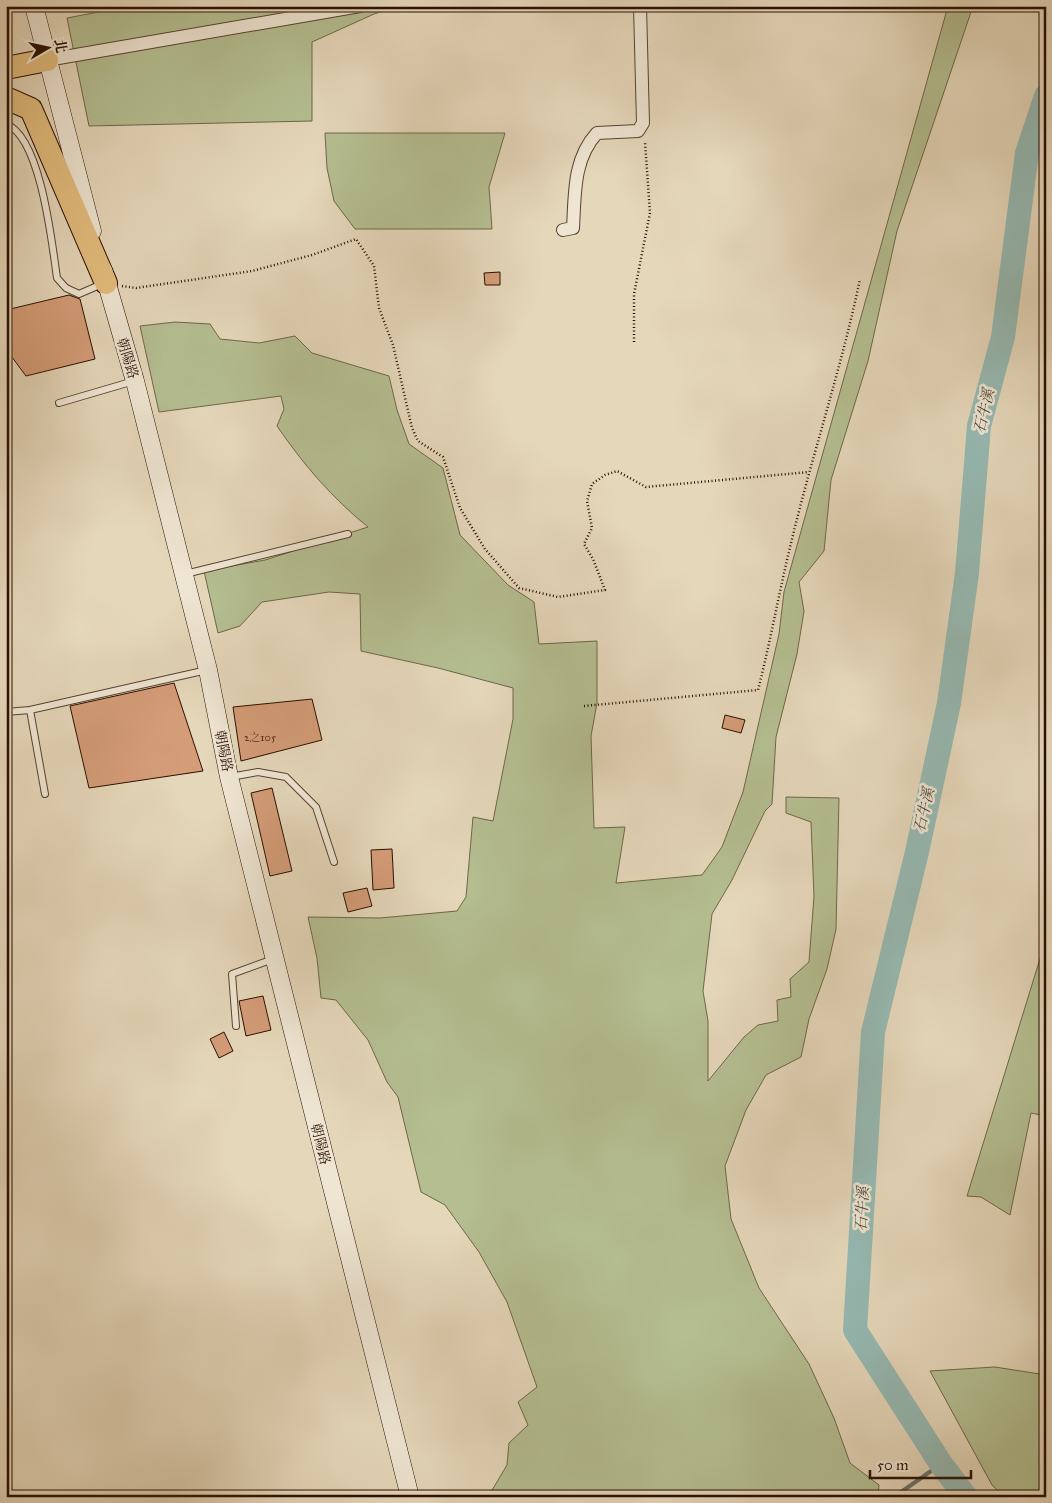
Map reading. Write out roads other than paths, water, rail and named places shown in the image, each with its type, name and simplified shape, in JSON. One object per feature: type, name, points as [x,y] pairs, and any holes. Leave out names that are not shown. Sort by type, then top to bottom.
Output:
[{"type":"highway","points":[[6,68],[47,60]]},
{"type":"highway","points":[[6,98],[31,109],[106,283]]},
{"type":"main road","name":"朝陽路","points":[[34,6],[106,283],[135,381],[184,574],[208,670],[229,777],[410,1497]]},
{"type":"street","points":[[47,60],[360,6]]},
{"type":"street","points":[[563,230],[573,228],[576,176],[587,145],[597,133],[638,130],[644,123],[640,6]]},
{"type":"lane","points":[[6,124],[14,127],[36,168],[57,278],[66,288],[79,294],[106,283]]},
{"type":"lane","points":[[59,403],[135,381]]},
{"type":"lane","points":[[184,574],[348,534]]},
{"type":"lane","points":[[6,712],[30,710],[208,670]]},
{"type":"lane","points":[[30,710],[45,794]]},
{"type":"lane","points":[[229,777],[258,772],[286,777],[316,807],[334,862]]},
{"type":"lane","points":[[236,1026],[232,974],[274,959]]},
{"type":"waterway","name":"石牛溪","points":[[966,1497],[941,1464],[855,1330],[873,1032],[917,852],[949,703],[967,573],[979,426],[1003,337],[1027,153],[1046,96]]},
{"type":"waterway","points":[[894,1497],[941,1464]]}]
